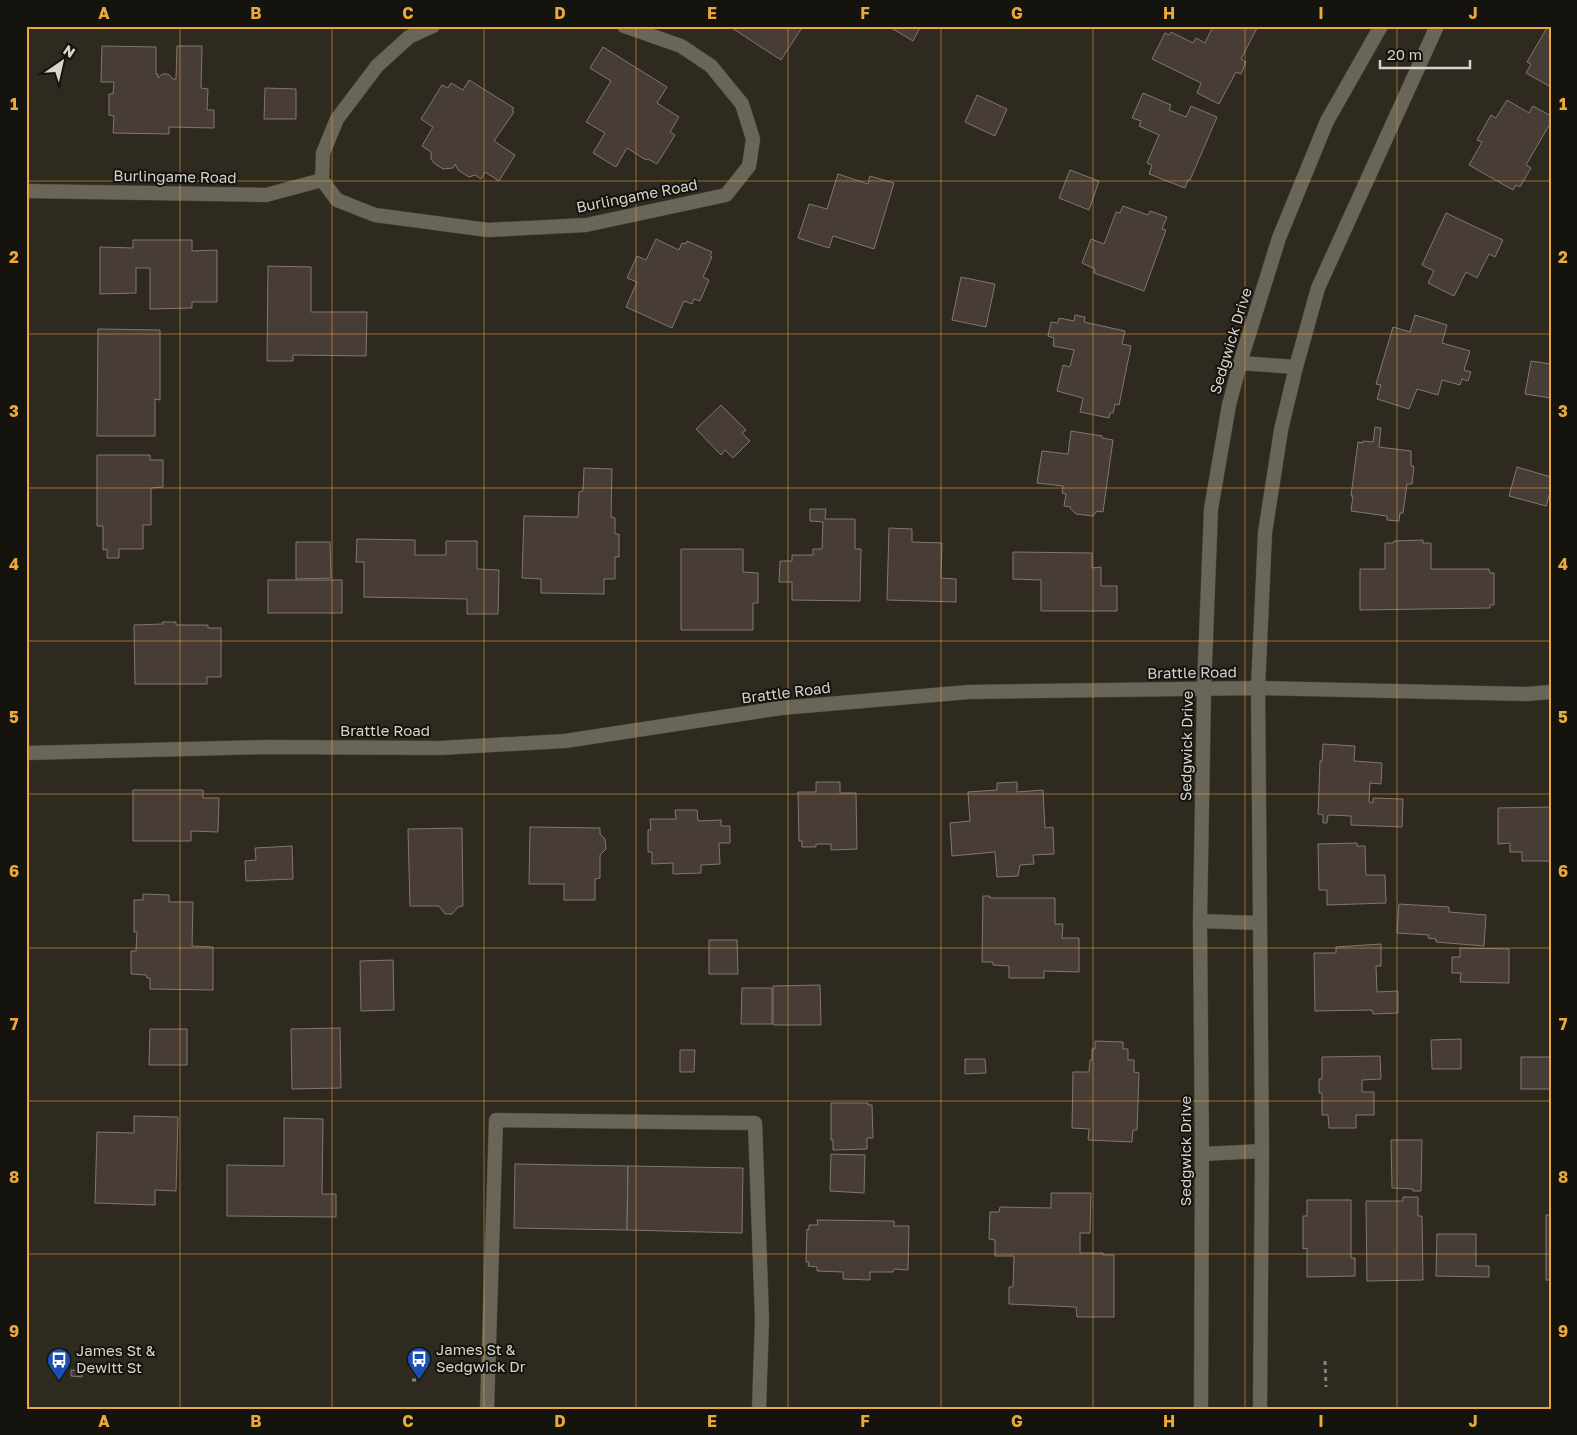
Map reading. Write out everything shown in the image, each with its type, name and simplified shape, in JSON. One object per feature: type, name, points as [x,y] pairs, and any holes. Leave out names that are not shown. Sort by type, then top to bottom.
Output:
[{"type":"street","points":[[322,180],[323,153],[338,119],[377,66],[409,37],[433,26]]},
{"type":"street","name":"Burlingame Road","points":[[26,191],[266,195],[322,180],[337,200],[375,215],[488,230],[586,225],[726,195],[749,166],[753,139],[742,104],[711,66],[681,46],[624,26]]},
{"type":"street","name":"Sedgwick Drive","points":[[1201,1409],[1202,1154],[1200,921],[1204,689],[1210,509],[1229,404],[1279,238],[1327,121],[1381,26]]},
{"type":"street","points":[[1260,1409],[1262,1151],[1258,688],[1265,533],[1281,430],[1318,288],[1437,26]]},
{"type":"street","points":[[1240,363],[1296,367]]},
{"type":"street","name":"Brattle Road","points":[[26,753],[269,747],[440,748],[565,742],[782,708],[969,692],[1258,688],[1526,694],[1551,692]]},
{"type":"street","points":[[1200,921],[1260,923]]},
{"type":"street","points":[[487,1409],[496,1120],[755,1123],[762,1319],[759,1409]]},
{"type":"street","points":[[1202,1154],[1262,1151]]},
{"type":"path","points":[[1325,1361],[1326,1386]]},
{"type":"path","points":[[412,1380],[419,1380]]},
{"type":"building","points":[[729,26],[803,26],[781,60]]},
{"type":"building","points":[[888,26],[921,26],[913,41]]},
{"type":"building","points":[[1213,26],[1253,26],[1257,28],[1241,59],[1246,62],[1241,74],[1236,72],[1219,104],[1197,93],[1201,83],[1152,59],[1165,33],[1169,35],[1171,32],[1193,43],[1196,38],[1205,43]]},
{"type":"building","points":[[1548,26],[1551,26],[1551,83],[1549,86],[1526,73],[1531,64],[1527,62]]},
{"type":"building","points":[[102,46],[156,47],[156,74],[158,74],[158,78],[162,74],[168,74],[173,79],[176,79],[177,46],[202,46],[201,88],[208,89],[207,110],[214,110],[214,128],[169,127],[169,134],[113,133],[114,116],[109,115],[109,94],[113,94],[114,82],[101,82]]},
{"type":"building","points":[[603,47],[667,87],[657,103],[679,117],[670,132],[675,135],[657,164],[648,159],[646,160],[627,148],[616,167],[593,153],[605,133],[586,122],[611,81],[590,68]]},
{"type":"building","points":[[469,80],[514,108],[512,111],[514,112],[494,141],[515,155],[499,181],[485,172],[481,179],[475,175],[469,177],[458,170],[455,164],[453,168],[443,169],[431,159],[431,152],[422,146],[433,127],[421,119],[442,85],[448,88],[451,83],[463,90]]},
{"type":"building","points":[[265,88],[296,89],[296,119],[264,119]]},
{"type":"building","points":[[1143,93],[1171,105],[1169,110],[1186,117],[1191,106],[1217,117],[1185,188],[1149,174],[1152,165],[1147,163],[1159,135],[1139,126],[1141,121],[1132,118]]},
{"type":"building","points":[[977,95],[1007,109],[995,136],[965,122]]},
{"type":"building","points":[[1507,100],[1529,113],[1533,106],[1551,116],[1551,122],[1526,165],[1531,168],[1520,187],[1516,185],[1513,190],[1469,165],[1482,142],[1477,140],[1491,115],[1496,118]]},
{"type":"building","points":[[1070,170],[1099,181],[1089,210],[1059,198]]},
{"type":"building","points":[[838,174],[868,184],[870,176],[894,183],[874,249],[833,236],[829,248],[798,238],[809,204],[827,209]]},
{"type":"building","points":[[1123,206],[1148,215],[1150,211],[1167,217],[1162,229],[1166,230],[1144,291],[1094,273],[1095,269],[1082,263],[1091,239],[1104,244],[1116,212],[1120,213]]},
{"type":"building","points":[[1446,213],[1503,240],[1495,257],[1489,254],[1477,278],[1466,272],[1454,296],[1428,283],[1434,271],[1422,265]]},
{"type":"building","points":[[656,239],[679,250],[682,243],[686,244],[687,241],[712,252],[710,256],[712,257],[703,277],[709,280],[700,301],[694,299],[692,304],[684,301],[672,328],[626,307],[637,282],[627,278],[637,256],[646,260]]},
{"type":"building","points":[[133,240],[192,240],[192,251],[217,250],[217,302],[192,302],[192,308],[150,309],[150,268],[136,268],[136,293],[100,294],[100,247],[133,248]]},
{"type":"building","points":[[268,266],[311,267],[311,312],[367,312],[366,356],[293,355],[293,361],[267,361]]},
{"type":"building","points":[[961,277],[995,284],[986,327],[952,320]]},
{"type":"building","points":[[1075,315],[1085,317],[1084,322],[1125,331],[1122,344],[1131,346],[1119,405],[1115,404],[1113,413],[1110,413],[1109,418],[1080,412],[1083,398],[1057,391],[1063,365],[1070,367],[1074,350],[1053,346],[1054,338],[1048,336],[1051,322],[1058,323],[1059,318],[1074,321]]},
{"type":"building","points":[[1415,315],[1447,325],[1442,343],[1470,351],[1464,370],[1471,372],[1468,381],[1462,379],[1460,385],[1442,380],[1438,395],[1417,389],[1409,409],[1377,399],[1381,385],[1376,384],[1393,327],[1410,332]]},
{"type":"building","points":[[98,329],[160,330],[160,400],[155,399],[155,436],[97,436]]},
{"type":"building","points":[[1531,361],[1551,364],[1551,398],[1525,394]]},
{"type":"building","points":[[721,405],[746,430],[742,433],[750,441],[733,458],[725,450],[721,455],[696,429]]},
{"type":"building","points":[[1375,427],[1381,428],[1379,447],[1411,451],[1411,466],[1414,466],[1412,484],[1407,484],[1403,513],[1400,513],[1399,521],[1387,520],[1387,516],[1351,511],[1353,496],[1351,496],[1358,442],[1373,442]]},
{"type":"building","points":[[1071,431],[1102,436],[1102,438],[1113,440],[1103,512],[1097,511],[1093,516],[1076,514],[1071,507],[1064,506],[1066,494],[1062,493],[1063,486],[1037,483],[1042,451],[1068,454]]},
{"type":"building","points":[[97,455],[150,455],[150,460],[163,460],[163,487],[151,488],[151,525],[143,525],[143,549],[119,549],[119,558],[107,558],[107,549],[103,550],[103,526],[97,526]]},
{"type":"building","points":[[1517,467],[1551,477],[1551,489],[1546,506],[1509,496]]},
{"type":"building","points":[[584,468],[612,469],[611,517],[615,518],[615,534],[619,534],[619,557],[615,557],[615,579],[604,579],[604,594],[541,593],[541,579],[522,578],[524,516],[578,517],[579,492],[583,491]]},
{"type":"building","points":[[810,509],[826,509],[825,519],[855,519],[855,549],[861,549],[860,601],[792,600],[792,582],[779,582],[780,561],[792,561],[792,555],[813,555],[813,549],[822,549],[823,522],[810,521]]},
{"type":"building","points":[[889,528],[912,529],[912,542],[942,543],[941,578],[956,579],[956,602],[887,600]]},
{"type":"building","points":[[357,539],[415,540],[415,555],[446,555],[446,541],[477,541],[477,569],[499,570],[498,614],[467,614],[467,599],[364,597],[364,562],[356,562]]},
{"type":"building","points":[[1423,540],[1423,543],[1431,543],[1431,569],[1489,569],[1490,573],[1494,573],[1494,605],[1490,605],[1490,608],[1360,610],[1360,569],[1385,569],[1385,543]]},
{"type":"building","points":[[296,542],[330,542],[331,578],[296,579]]},
{"type":"building","points":[[681,549],[743,549],[743,572],[758,573],[758,603],[753,603],[753,630],[681,630]]},
{"type":"building","points":[[1013,552],[1092,553],[1092,568],[1101,567],[1101,586],[1117,586],[1117,611],[1041,611],[1041,580],[1013,579]]},
{"type":"building","points":[[268,580],[342,580],[342,613],[268,613]]},
{"type":"building","points":[[162,622],[176,622],[176,625],[208,625],[208,628],[221,628],[221,677],[207,677],[207,684],[135,684],[134,625],[163,624]]},
{"type":"building","points":[[1323,744],[1355,746],[1354,761],[1382,763],[1381,784],[1370,783],[1369,802],[1373,803],[1373,798],[1403,799],[1402,827],[1351,825],[1351,816],[1328,815],[1327,823],[1323,823],[1323,815],[1318,814],[1320,761],[1322,761]]},
{"type":"building","points":[[816,782],[840,782],[840,793],[856,793],[857,849],[831,850],[831,844],[816,844],[816,847],[802,847],[802,841],[799,841],[798,792],[816,792]]},
{"type":"building","points":[[1017,782],[1017,792],[1043,790],[1045,828],[1053,827],[1054,854],[1033,855],[1034,864],[1020,865],[1018,876],[997,877],[995,852],[952,856],[950,823],[970,821],[968,792],[997,790],[997,783]]},
{"type":"building","points":[[133,790],[203,790],[203,798],[219,798],[218,832],[191,831],[191,841],[133,841]]},
{"type":"building","points":[[1551,807],[1551,861],[1522,861],[1522,852],[1510,852],[1510,843],[1498,844],[1498,808]]},
{"type":"building","points":[[675,810],[697,810],[698,821],[721,820],[721,826],[730,826],[730,843],[719,843],[720,864],[701,865],[701,873],[673,874],[673,863],[652,864],[652,852],[648,852],[648,830],[651,830],[650,819],[676,819]]},
{"type":"building","points":[[530,827],[600,828],[600,834],[605,839],[606,849],[600,855],[600,878],[595,879],[595,900],[564,900],[564,884],[529,884]]},
{"type":"building","points":[[462,828],[463,906],[458,907],[452,914],[445,914],[439,906],[410,906],[408,829]]},
{"type":"building","points":[[1357,843],[1357,846],[1365,846],[1366,875],[1385,875],[1386,903],[1327,905],[1327,890],[1319,890],[1318,844]]},
{"type":"building","points":[[292,846],[293,879],[246,881],[245,861],[256,860],[255,848]]},
{"type":"building","points":[[143,894],[169,895],[169,902],[193,902],[192,946],[213,947],[213,990],[150,989],[150,978],[147,978],[146,975],[131,974],[131,951],[136,951],[137,932],[134,932],[134,900],[143,900]]},
{"type":"building","points":[[983,896],[990,896],[990,898],[1055,898],[1055,924],[1063,924],[1062,938],[1079,938],[1079,972],[1044,971],[1044,978],[1009,978],[1009,966],[993,965],[993,962],[982,962]]},
{"type":"building","points":[[1399,904],[1449,907],[1449,912],[1486,915],[1484,946],[1436,942],[1436,939],[1428,938],[1429,935],[1397,933]]},
{"type":"building","points":[[709,940],[737,940],[738,974],[709,974]]},
{"type":"building","points":[[1381,944],[1381,966],[1376,966],[1377,992],[1398,991],[1398,1013],[1373,1014],[1372,1010],[1315,1011],[1314,953],[1336,953],[1336,947]]},
{"type":"building","points":[[1460,948],[1509,949],[1509,983],[1460,982],[1461,973],[1452,973],[1452,957],[1460,957]]},
{"type":"building","points":[[393,960],[394,1010],[361,1011],[360,961]]},
{"type":"building","points":[[820,985],[821,1025],[773,1025],[773,986]]},
{"type":"building","points":[[742,988],[772,988],[772,1024],[741,1024]]},
{"type":"building","points":[[340,1028],[341,1088],[292,1089],[291,1029]]},
{"type":"building","points":[[150,1029],[187,1029],[187,1065],[149,1065]]},
{"type":"building","points":[[1461,1039],[1461,1069],[1432,1069],[1431,1040]]},
{"type":"building","points":[[1095,1041],[1123,1042],[1123,1049],[1128,1049],[1128,1060],[1134,1060],[1134,1072],[1139,1073],[1137,1130],[1133,1130],[1132,1142],[1088,1140],[1089,1129],[1072,1128],[1073,1072],[1089,1072],[1092,1049],[1095,1049]]},
{"type":"building","points":[[680,1050],[695,1050],[694,1072],[680,1072]]},
{"type":"building","points":[[1380,1056],[1381,1079],[1362,1080],[1362,1092],[1374,1092],[1374,1115],[1356,1115],[1356,1128],[1329,1128],[1328,1115],[1322,1115],[1322,1093],[1319,1093],[1319,1079],[1322,1079],[1322,1057]]},
{"type":"building","points":[[1521,1057],[1550,1057],[1550,1089],[1521,1089]]},
{"type":"building","points":[[965,1059],[985,1059],[986,1073],[965,1074]]},
{"type":"building","points":[[831,1103],[868,1103],[868,1105],[872,1105],[873,1138],[867,1138],[867,1149],[833,1150],[833,1140],[831,1140]]},
{"type":"building","points":[[134,1116],[178,1117],[176,1191],[155,1190],[155,1205],[95,1203],[97,1132],[134,1133]]},
{"type":"building","points":[[284,1118],[323,1119],[322,1194],[336,1194],[336,1217],[227,1216],[227,1165],[284,1166]]},
{"type":"building","points":[[1391,1140],[1422,1140],[1421,1191],[1392,1188]]},
{"type":"building","points":[[831,1154],[865,1155],[864,1193],[830,1191]]},
{"type":"building","points":[[515,1164],[628,1166],[627,1230],[514,1228]]},
{"type":"building","points":[[628,1166],[743,1168],[742,1233],[627,1230]]},
{"type":"building","points":[[1051,1193],[1091,1193],[1090,1233],[1080,1233],[1080,1253],[1114,1255],[1114,1317],[1077,1317],[1076,1307],[1009,1304],[1009,1287],[1013,1287],[1014,1256],[995,1256],[995,1240],[989,1239],[990,1212],[999,1212],[1000,1207],[1051,1208]]},
{"type":"building","points":[[1403,1197],[1418,1197],[1418,1216],[1422,1216],[1423,1280],[1367,1281],[1366,1201],[1403,1201]]},
{"type":"building","points":[[1307,1200],[1351,1200],[1351,1258],[1355,1258],[1355,1276],[1307,1277],[1307,1248],[1303,1249],[1303,1216],[1307,1216]]},
{"type":"building","points":[[1546,1215],[1551,1215],[1551,1280],[1546,1280]]},
{"type":"building","points":[[817,1220],[894,1221],[894,1226],[909,1226],[908,1270],[894,1269],[893,1272],[870,1272],[870,1280],[843,1279],[843,1272],[817,1271],[817,1267],[808,1266],[809,1262],[806,1262],[807,1229],[809,1230],[809,1225],[818,1225]]},
{"type":"building","points":[[1437,1234],[1476,1234],[1476,1266],[1489,1266],[1489,1277],[1436,1276]]},
{"type":"building","points":[[71,1370],[83,1371],[82,1377],[71,1376]]},
{"type":"place","name":"James St & Sedgwick Dr","points":[[419,1380]]},
{"type":"place","name":"James St & Dewitt St","points":[[59,1381]]}]
